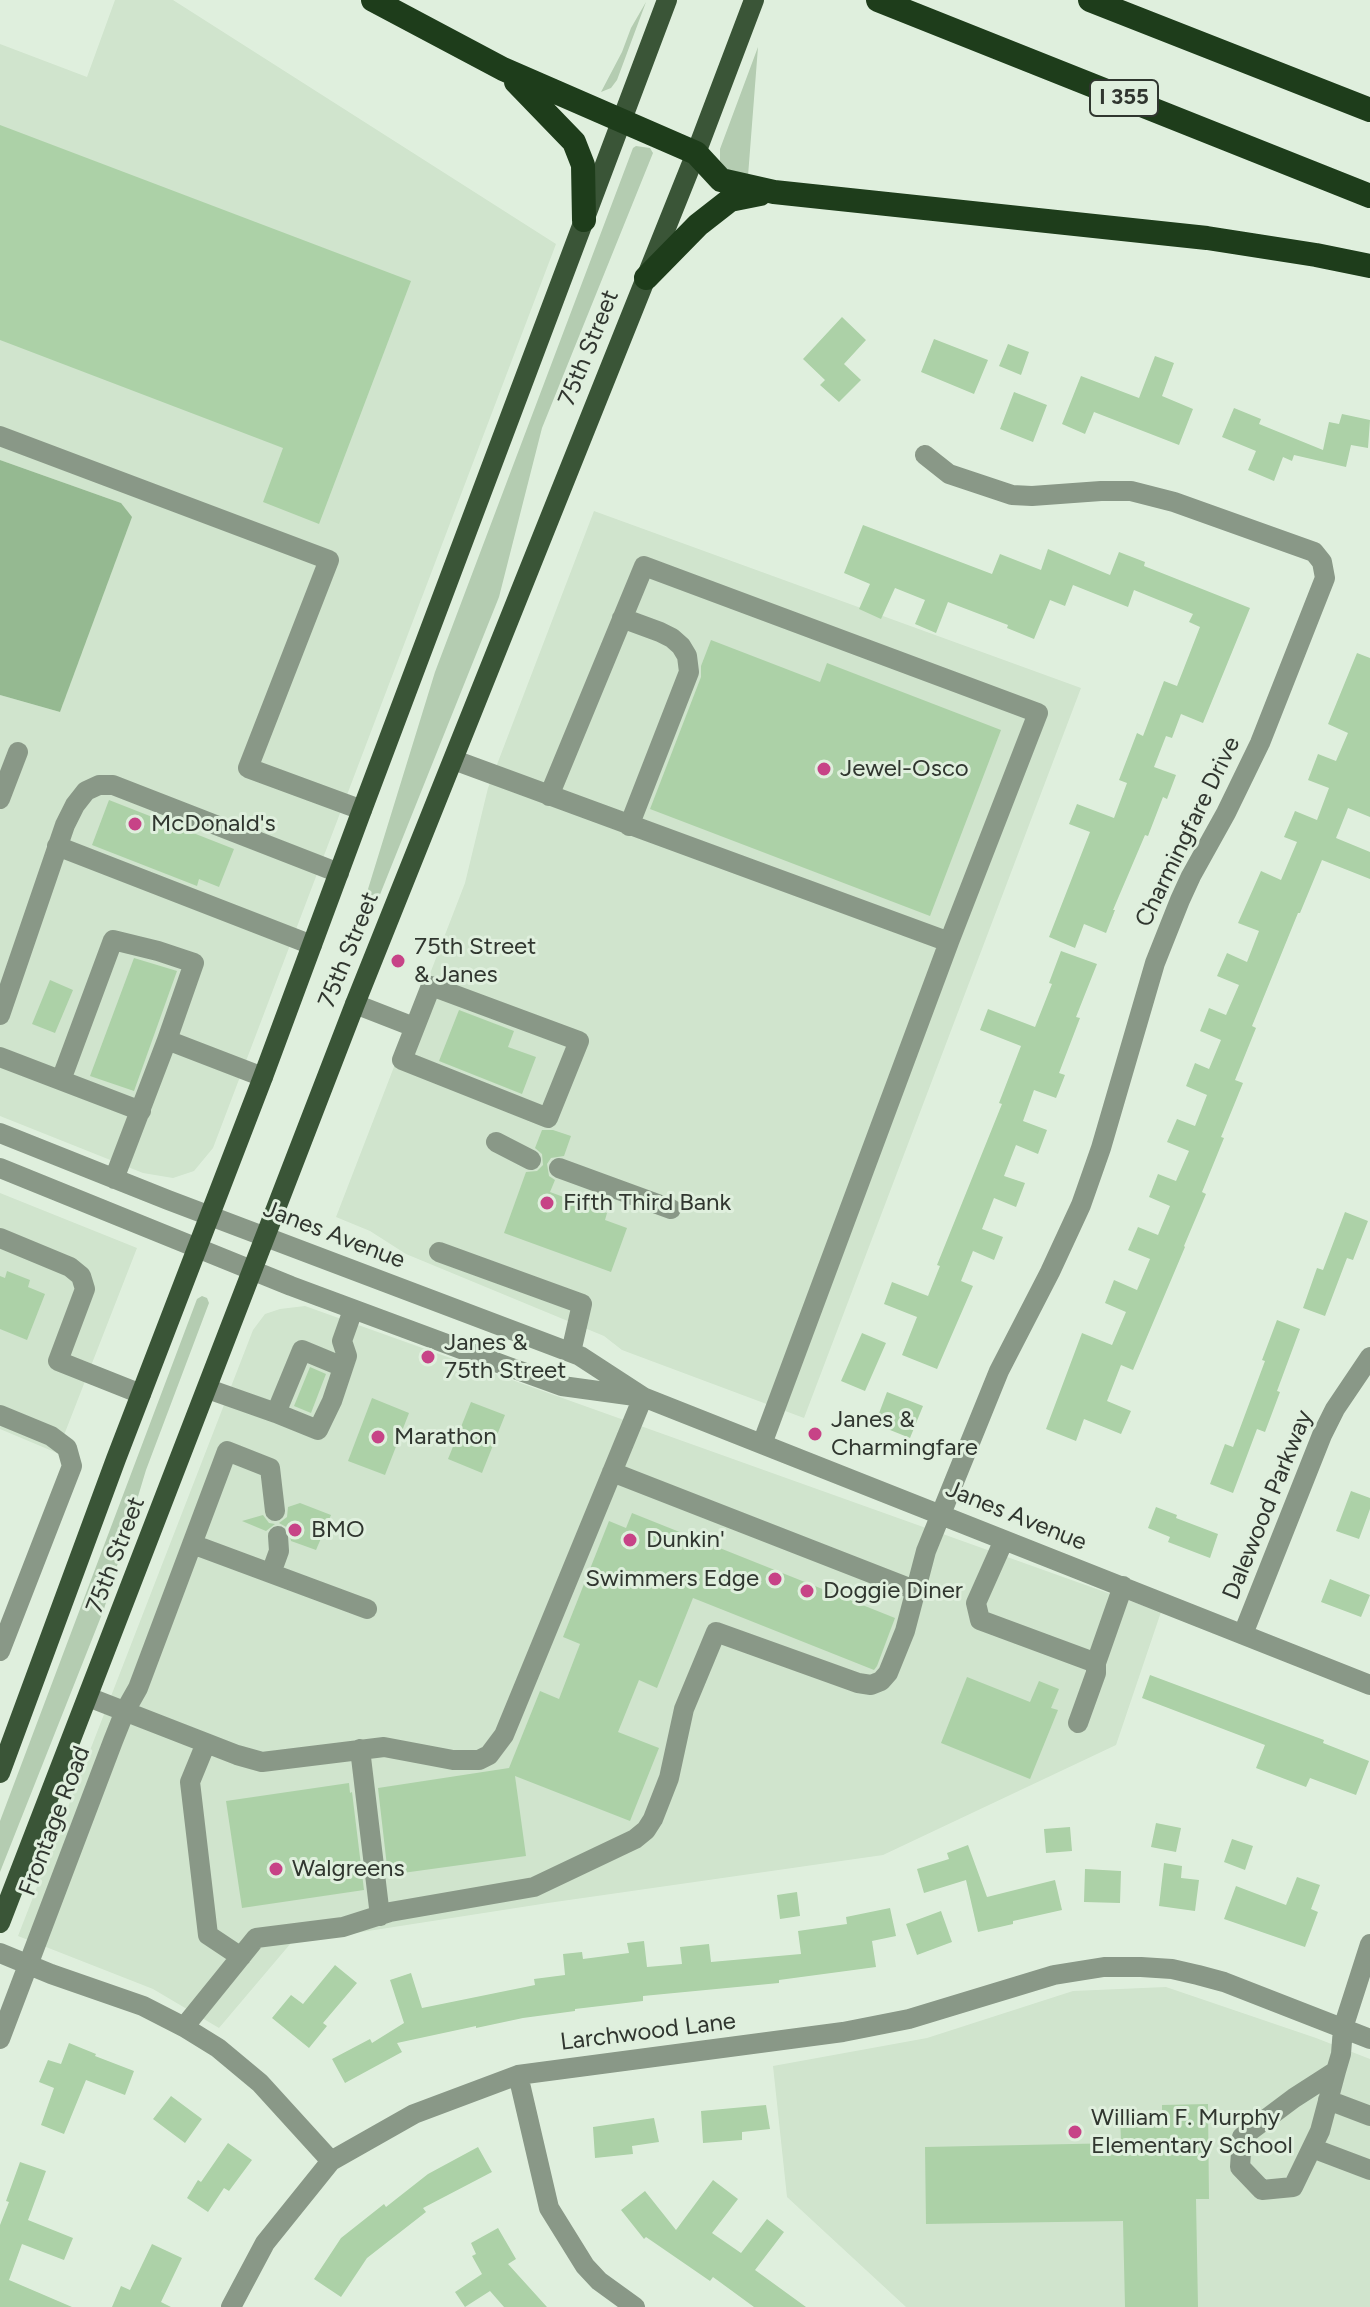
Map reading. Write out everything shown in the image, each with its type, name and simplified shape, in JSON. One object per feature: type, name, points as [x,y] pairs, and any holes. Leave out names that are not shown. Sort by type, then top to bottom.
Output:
[{"type":"highway","points":[[373,0],[503,69],[696,153],[721,180],[774,192],[1207,238],[1370,266]]},
{"type":"highway","name":"I 355","points":[[878,0],[1370,196]]},
{"type":"highway","points":[[1090,0],[1370,110]]},
{"type":"highway","points":[[503,69],[557,121],[574,142],[583,165],[584,220]]},
{"type":"highway","points":[[646,278],[698,225],[730,200],[774,192]]},
{"type":"main road","name":"75th Street","points":[[0,1923],[355,1004],[696,153],[754,0]]},
{"type":"main road","name":"75th Street","points":[[0,1773],[665,4]]},
{"type":"street","points":[[0,436],[329,560],[248,768],[362,810]]},
{"type":"street","name":"Charmingfare Drive","points":[[380,1916],[534,1887],[635,1839],[646,1830],[669,1778],[684,1709],[716,1632],[858,1683],[871,1685],[881,1681],[888,1673],[905,1631],[926,1551],[940,1514],[999,1371],[1081,1205],[1101,1148],[1143,1002],[1175,912],[1260,743],[1325,578],[1322,562],[1314,552],[1174,502],[1131,491],[1012,495],[949,474],[925,455]]},
{"type":"street","points":[[549,796],[644,566],[1038,713],[762,1444]]},
{"type":"street","points":[[622,618],[672,638],[687,656],[689,672],[629,826]]},
{"type":"street","points":[[0,799],[18,752]]},
{"type":"street","points":[[454,760],[949,942]]},
{"type":"street","points":[[0,1015],[57,846],[75,805],[86,791],[99,785],[113,785],[339,873]]},
{"type":"street","points":[[57,846],[312,945]]},
{"type":"street","points":[[61,1080],[113,940],[194,963],[114,1179]]},
{"type":"street","points":[[431,986],[579,1041],[548,1118],[402,1060],[414,1027],[431,986]]},
{"type":"street","points":[[355,1004],[414,1027]]},
{"type":"street","points":[[167,1040],[263,1077]]},
{"type":"street","points":[[0,1057],[141,1111]]},
{"type":"street","name":"Janes Avenue","points":[[0,1133],[571,1352],[643,1397],[1370,1685]]},
{"type":"street","points":[[496,1142],[531,1160]]},
{"type":"street","name":"Janes Avenue","points":[[0,1168],[353,1310],[562,1386],[643,1397]]},
{"type":"street","points":[[559,1168],[671,1209]]},
{"type":"street","points":[[0,1238],[70,1267],[81,1276],[85,1289],[58,1361],[141,1394]]},
{"type":"street","points":[[439,1252],[582,1304],[571,1352]]},
{"type":"street","points":[[208,1389],[318,1430],[332,1401],[347,1356],[342,1341],[353,1310]]},
{"type":"street","points":[[276,1413],[302,1350],[343,1367]]},
{"type":"street","name":"Dalewood Parkway","points":[[1243,1634],[1322,1435],[1335,1409],[1370,1357]]},
{"type":"street","points":[[88,1697],[262,1762],[384,1747],[453,1760],[479,1760],[489,1755],[504,1735],[643,1397]]},
{"type":"street","points":[[0,1415],[55,1439],[67,1448],[72,1466],[0,1651]]},
{"type":"street","name":"Frontage Road","points":[[0,2039],[227,1451],[270,1468],[275,1511]]},
{"type":"street","points":[[612,1472],[917,1591]]},
{"type":"street","points":[[271,1573],[279,1551],[278,1536]]},
{"type":"street","points":[[1004,1540],[976,1603],[980,1620],[1096,1663]]},
{"type":"street","points":[[192,1544],[367,1609]]},
{"type":"street","points":[[1078,1723],[1123,1586]]},
{"type":"street","points":[[206,1743],[190,1782],[208,1935],[241,1957]]},
{"type":"street","points":[[184,2027],[256,1938],[343,1927],[380,1916],[360,1749]]},
{"type":"street","points":[[1336,2071],[1242,2137],[1240,2167],[1262,2190],[1293,2187],[1320,2131],[1341,2054],[1343,2028],[1370,1944]]},
{"type":"street","points":[[0,1953],[143,2006],[218,2048],[260,2083],[331,2161],[265,2243],[231,2307]]},
{"type":"street","name":"Larchwood Lane","points":[[331,2161],[414,2114],[518,2075],[843,2032],[909,2019],[1054,1975],[1104,1967],[1172,1969],[1224,1982],[1370,2039]]},
{"type":"street","points":[[518,2075],[549,2208],[585,2266],[599,2281],[635,2307]]},
{"type":"street","points":[[1328,2100],[1370,2116]]},
{"type":"street","points":[[1312,2148],[1370,2170]]},
{"type":"shaded area","points":[[115,0],[173,0],[556,244],[213,1148],[194,1171],[173,1178],[143,1173],[0,1116],[0,695],[60,712],[78,660],[121,503],[0,460],[0,44],[87,77]]},
{"type":"shaded area","points":[[646,2],[617,80],[611,88],[601,92],[631,28]]},
{"type":"shaded area","points":[[758,47],[748,176],[731,174],[720,161],[720,149]]},
{"type":"shaded area","points":[[636,146],[650,148],[653,153],[542,428],[499,597],[375,907],[364,902],[435,672]]},
{"type":"shaded area","points":[[594,511],[1081,688],[804,1418],[622,1350],[604,1336],[406,1254],[370,1231],[336,1217],[465,883],[488,788]]},
{"type":"shaded area","points":[[0,1193],[137,1248],[57,1453],[0,1429]]},
{"type":"shaded area","points":[[202,1296],[209,1303],[146,1470],[104,1609],[0,1872],[0,1821],[197,1299]]},
{"type":"shaded area","points":[[305,1306],[1161,1612],[1116,1745],[883,1855],[291,1943],[219,2028],[153,1989],[18,1936],[253,1330],[265,1314]]},
{"type":"shaded area","name":"William F. Murphy Elementary School","points":[[1166,1987],[1370,2059],[1370,2307],[906,2307],[787,2197],[773,2066],[927,2038],[1073,1991]]},
{"type":"green space","points":[[0,460],[121,503],[132,517],[60,712],[0,695]]},
{"type":"building","points":[[0,125],[411,281],[319,524],[263,502],[283,448],[0,340]]},
{"type":"building","points":[[842,317],[866,340],[844,364],[861,380],[839,402],[820,385],[825,380],[803,359]]},
{"type":"building","points":[[934,339],[988,360],[974,394],[921,372]]},
{"type":"building","points":[[1008,344],[1029,352],[1021,375],[999,366]]},
{"type":"building","points":[[1155,356],[1174,363],[1162,396],[1193,409],[1179,445],[1094,412],[1085,434],[1062,424],[1081,376],[1139,398]]},
{"type":"building","points":[[1014,392],[1047,405],[1033,442],[1000,429]]},
{"type":"building","points":[[1234,408],[1261,419],[1259,424],[1323,450],[1329,422],[1339,424],[1342,414],[1370,420],[1368,448],[1351,445],[1346,467],[1294,455],[1292,461],[1283,457],[1274,481],[1248,470],[1256,451],[1222,437]]},
{"type":"building","points":[[863,525],[992,574],[1000,554],[1041,570],[1048,549],[1110,575],[1119,552],[1145,562],[1144,566],[1250,608],[1203,723],[1181,714],[1172,738],[1166,736],[1154,767],[1176,775],[1167,799],[1163,797],[1148,836],[1145,835],[1106,933],[1084,924],[1075,948],[1049,937],[1090,832],[1069,824],[1077,804],[1114,818],[1127,783],[1119,780],[1137,733],[1143,736],[1164,681],[1177,686],[1200,627],[1189,622],[1193,614],[1134,590],[1128,607],[1073,585],[1065,606],[1050,600],[1034,639],[1007,628],[1008,625],[948,602],[936,633],[915,624],[925,600],[895,588],[881,619],[859,609],[870,584],[844,573]]},
{"type":"building","name":"Jewel-Osco","points":[[711,640],[820,682],[827,663],[1001,730],[930,916],[650,809],[701,677],[701,666]]},
{"type":"building","points":[[1357,653],[1370,658],[1370,817],[1348,808],[1336,838],[1370,852],[1370,879],[1322,860],[1252,1026],[1256,1028],[1235,1080],[1243,1083],[1221,1137],[1224,1138],[1202,1192],[1206,1194],[1185,1247],[1133,1370],[1121,1365],[1107,1401],[1131,1411],[1121,1434],[1084,1419],[1076,1441],[1046,1429],[1082,1333],[1112,1345],[1126,1312],[1105,1303],[1114,1280],[1137,1290],[1150,1259],[1128,1250],[1138,1227],[1158,1235],[1170,1206],[1149,1197],[1158,1174],[1176,1181],[1189,1151],[1167,1142],[1177,1119],[1195,1126],[1207,1095],[1186,1086],[1195,1063],[1209,1069],[1221,1040],[1200,1031],[1209,1008],[1226,1015],[1239,985],[1217,976],[1227,953],[1247,962],[1259,931],[1238,923],[1261,871],[1281,880],[1297,842],[1284,837],[1295,811],[1317,820],[1329,788],[1308,780],[1318,754],[1336,761],[1348,733],[1328,724]]},
{"type":"building","name":"McDonald's","points":[[109,800],[234,849],[219,887],[199,879],[197,886],[92,845]]},
{"type":"building","points":[[1061,951],[1097,964],[1059,1073],[1065,1075],[1056,1098],[1034,1090],[1023,1121],[1047,1130],[1038,1154],[1016,1145],[1004,1176],[1025,1183],[1016,1207],[994,1198],[982,1229],[1003,1237],[994,1260],[973,1251],[961,1281],[973,1286],[937,1369],[902,1355],[917,1317],[884,1304],[892,1282],[928,1296],[940,1266],[937,1265],[1002,1104],[999,1103],[1021,1046],[980,1030],[988,1009],[1035,1027]]},
{"type":"building","points":[[134,958],[177,971],[134,1091],[90,1076]]},
{"type":"building","points":[[50,980],[73,990],[55,1033],[32,1024]]},
{"type":"building","points":[[459,1010],[514,1031],[508,1047],[536,1057],[522,1094],[439,1061]]},
{"type":"building","name":"Fifth Third Bank","points":[[542,1130],[571,1136],[564,1156],[551,1158],[547,1164],[549,1176],[555,1180],[550,1192],[607,1213],[605,1220],[627,1228],[611,1272],[504,1233],[526,1172],[537,1171],[543,1165],[542,1154],[535,1148]]},
{"type":"building","points":[[1345,1212],[1368,1221],[1353,1260],[1347,1258],[1325,1316],[1303,1308],[1317,1268],[1323,1270]]},
{"type":"building","points":[[7,1271],[30,1280],[28,1287],[45,1294],[27,1340],[0,1329],[0,1276],[5,1278]]},
{"type":"building","points":[[1277,1320],[1300,1329],[1265,1432],[1257,1429],[1233,1493],[1210,1484],[1225,1444],[1233,1447]]},
{"type":"building","points":[[862,1333],[886,1343],[865,1391],[841,1381]]},
{"type":"building","points":[[310,1367],[326,1374],[311,1413],[294,1406]]},
{"type":"building","points":[[887,1392],[923,1406],[910,1438],[875,1424]]},
{"type":"building","name":"Marathon","points":[[372,1398],[409,1413],[385,1475],[348,1461]]},
{"type":"building","points":[[471,1402],[505,1415],[482,1473],[448,1459]]},
{"type":"building","points":[[1351,1491],[1370,1498],[1370,1509],[1359,1539],[1336,1531]]},
{"type":"building","name":"BMO","points":[[300,1503],[331,1515],[316,1550],[291,1541],[288,1528],[279,1523],[287,1517],[288,1507]]},
{"type":"building","points":[[1156,1507],[1218,1534],[1210,1558],[1168,1542],[1170,1537],[1148,1528]]},
{"type":"building","points":[[632,1513],[895,1618],[877,1666],[874,1670],[693,1598],[657,1688],[639,1680],[618,1732],[659,1748],[630,1821],[515,1776],[526,1856],[388,1875],[378,1788],[509,1768],[540,1691],[559,1699],[580,1644],[563,1637],[609,1521],[626,1528]]},
{"type":"building","points":[[263,1515],[269,1523],[275,1524],[266,1531],[242,1521]]},
{"type":"building","points":[[1330,1579],[1370,1595],[1361,1617],[1321,1602]]},
{"type":"building","points":[[1150,1675],[1324,1740],[1323,1743],[1369,1761],[1356,1795],[1310,1778],[1306,1787],[1256,1768],[1265,1745],[1142,1698]]},
{"type":"building","points":[[967,1677],[1030,1702],[1039,1681],[1059,1689],[1051,1708],[1058,1710],[1030,1779],[941,1743]]},
{"type":"building","name":"Walgreens","points":[[349,1783],[364,1890],[242,1908],[226,1801]]},
{"type":"building","points":[[1156,1823],[1181,1828],[1176,1852],[1151,1847]]},
{"type":"building","points":[[1070,1827],[1072,1851],[1046,1853],[1044,1829]]},
{"type":"building","points":[[1232,1839],[1253,1846],[1245,1870],[1224,1862]]},
{"type":"building","points":[[968,1845],[987,1897],[1055,1880],[1062,1910],[978,1932],[966,1880],[924,1893],[917,1869],[949,1859],[947,1853]]},
{"type":"building","points":[[1164,1863],[1182,1866],[1181,1878],[1199,1880],[1195,1911],[1159,1906]]},
{"type":"building","points":[[1085,1869],[1121,1871],[1120,1903],[1084,1902]]},
{"type":"building","points":[[1297,1877],[1320,1885],[1311,1909],[1318,1912],[1305,1947],[1224,1919],[1236,1886],[1286,1905]]},
{"type":"building","points":[[797,1892],[800,1916],[780,1919],[777,1895]]},
{"type":"building","points":[[890,1908],[896,1936],[872,1941],[876,1967],[779,1980],[779,1983],[643,1996],[643,2001],[575,2009],[397,2043],[402,2052],[345,2083],[332,2059],[370,2039],[372,2043],[404,2023],[390,1980],[411,1973],[422,2008],[535,1985],[534,1979],[565,1975],[563,1954],[582,1952],[583,1959],[629,1953],[627,1943],[644,1941],[647,1967],[682,1964],[680,1947],[709,1944],[711,1962],[801,1954],[798,1931],[847,1924],[846,1917]]},
{"type":"building","points":[[941,1911],[952,1942],[917,1955],[906,1924]]},
{"type":"building","points":[[335,1965],[357,1983],[323,2023],[327,2026],[309,2048],[272,2018],[291,1995],[303,2004]]},
{"type":"building","points":[[69,2043],[134,2071],[125,2095],[86,2080],[64,2134],[41,2125],[54,2088],[39,2082],[48,2060],[61,2064]]},
{"type":"building","points":[[171,2096],[202,2119],[185,2143],[153,2119]]},
{"type":"building","points":[[1208,2104],[1209,2199],[1196,2199],[1198,2307],[1125,2307],[1123,2221],[926,2224],[925,2147],[1121,2143],[1120,2112],[1162,2112],[1162,2105]]},
{"type":"building","points":[[766,2105],[770,2129],[742,2132],[742,2140],[703,2143],[701,2111]]},
{"type":"building","points":[[654,2118],[659,2142],[632,2146],[633,2154],[595,2158],[593,2127]]},
{"type":"building","points":[[228,2143],[252,2160],[229,2191],[224,2188],[208,2212],[187,2198]]},
{"type":"building","points":[[478,2147],[492,2172],[423,2208],[426,2212],[367,2258],[341,2297],[314,2279],[341,2238],[428,2174]]},
{"type":"building","points":[[20,2162],[46,2171],[28,2220],[73,2238],[64,2260],[22,2244],[9,2280],[72,2307],[0,2307],[0,2225]]},
{"type":"building","points":[[713,2180],[738,2199],[712,2233],[741,2253],[767,2219],[784,2232],[755,2270],[806,2307],[754,2307],[713,2277],[710,2281],[646,2237],[644,2239],[621,2210],[645,2191],[676,2230]]},
{"type":"building","points":[[498,2228],[516,2259],[508,2264],[547,2307],[504,2307],[490,2291],[465,2307],[455,2292],[482,2274],[472,2256],[476,2254],[471,2243]]},
{"type":"building","points":[[152,2244],[182,2258],[161,2302],[171,2307],[112,2307],[121,2286],[130,2290]]},
{"type":"place","name":"Jewel-Osco","points":[[824,769]]},
{"type":"place","name":"McDonald's","points":[[135,824]]},
{"type":"place","name":"75th Street & Janes","points":[[398,961]]},
{"type":"place","name":"Fifth Third Bank","points":[[547,1203]]},
{"type":"place","name":"Janes & 75th Street","points":[[428,1357]]},
{"type":"place","name":"Janes & Charmingfare","points":[[815,1434]]},
{"type":"place","name":"Marathon","points":[[378,1437]]},
{"type":"place","name":"BMO","points":[[295,1530]]},
{"type":"place","name":"Dunkin'","points":[[630,1540]]},
{"type":"place","name":"Swimmers Edge","points":[[775,1579]]},
{"type":"place","name":"Doggie Diner","points":[[807,1591]]},
{"type":"place","name":"Walgreens","points":[[276,1869]]},
{"type":"place","name":"William F. Murphy Elementary School","points":[[1075,2132]]}]
